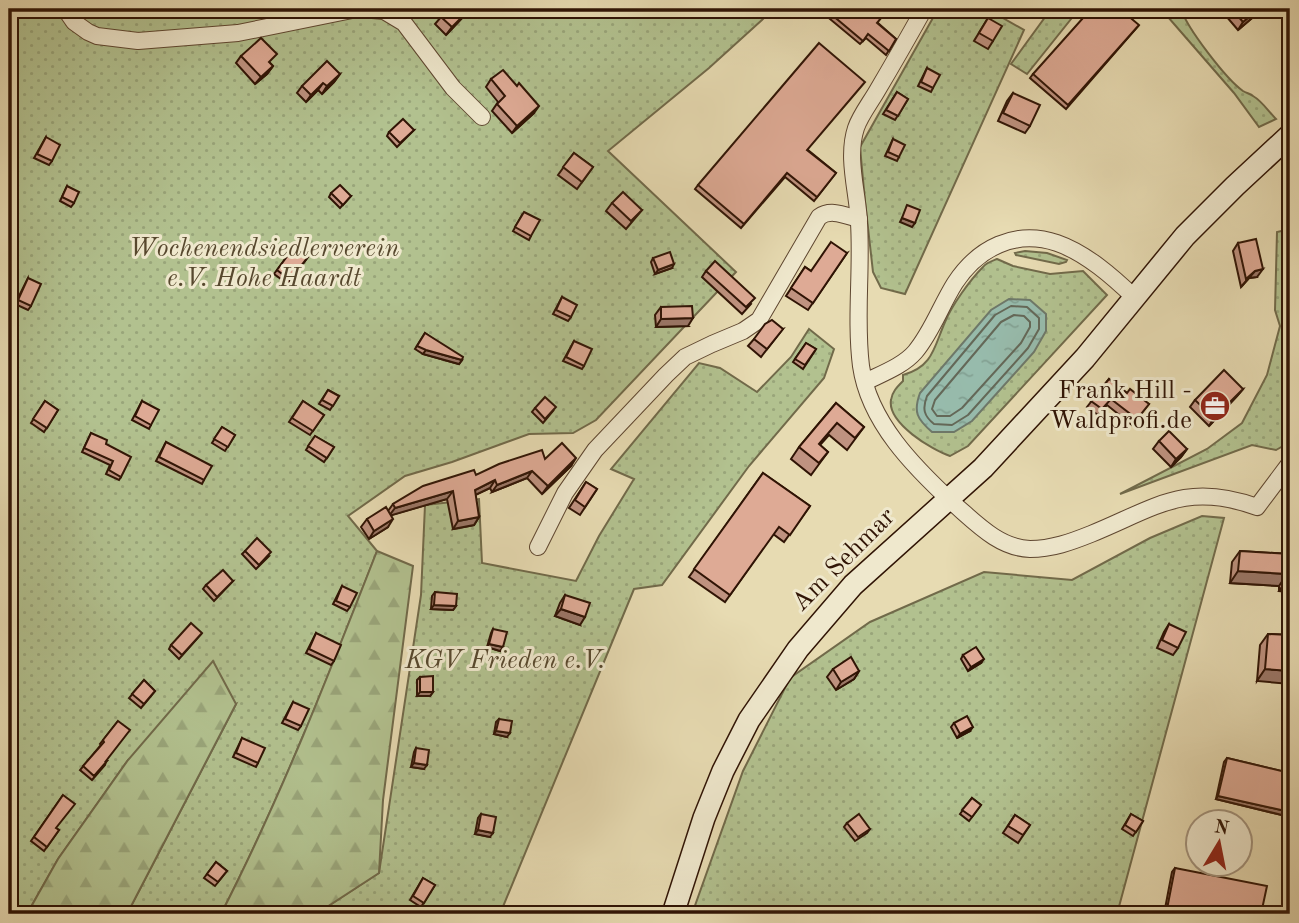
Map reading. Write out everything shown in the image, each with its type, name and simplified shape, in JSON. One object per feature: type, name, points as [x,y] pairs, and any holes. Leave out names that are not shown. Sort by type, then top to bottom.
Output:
[{"type":"main road","name":"Am Sehmar","points":[[673,914],[714,790],[743,731],[768,690],[817,624],[853,585],[983,468],[1085,358],[1185,236],[1287,144]]},
{"type":"street","points":[[65,9],[74,22],[97,36],[138,41],[238,33],[359,9],[384,11],[404,23],[453,89],[482,117]]},
{"type":"street","points":[[925,9],[856,127],[851,150],[859,219],[859,344],[865,382],[874,408],[921,473],[981,528],[1005,543],[1028,549],[1060,546],[1152,506],[1185,497],[1235,499],[1257,507],[1290,463]]},
{"type":"street","points":[[538,547],[565,493],[595,450],[666,375],[685,357],[743,331],[759,320],[822,215],[831,212],[859,219]]},
{"type":"street","points":[[865,382],[905,361],[915,352],[955,283],[970,264],[992,247],[1004,242],[1037,239],[1056,243],[1100,267],[1135,298]]},
{"type":"green space","name":"Wochenendsiedlerverein e.V. Hohe Haardt","points":[[9,9],[759,9],[763,19],[709,68],[608,151],[736,272],[596,420],[573,433],[529,434],[405,476],[348,516],[377,551],[284,780],[221,914],[127,914],[236,704],[128,760],[58,859],[27,914],[9,914]]},
{"type":"green space","points":[[938,9],[987,9],[1024,30],[905,294],[881,288],[873,272],[860,147]]},
{"type":"green space","points":[[1051,9],[1079,9],[1027,74],[1011,64]]},
{"type":"green space","points":[[1161,9],[1181,9],[1217,65],[1276,119],[1259,127],[1234,93]]},
{"type":"green space","points":[[1290,229],[1290,442],[1276,450],[1252,445],[1120,494],[1207,449],[1242,423],[1267,375],[1280,326],[1275,310],[1277,232]]},
{"type":"green space","points":[[1015,253],[1047,253],[1067,260],[1059,264]]},
{"type":"green space","points":[[997,259],[1013,266],[1050,274],[1083,271],[1107,295],[968,446],[950,456],[922,442],[903,426],[896,418],[891,400],[903,381],[903,375],[921,367],[931,355],[948,315],[967,286],[984,266]]},
{"type":"green space","name":"KGV Frieden e.V.","points":[[809,329],[834,349],[824,378],[749,466],[662,585],[634,589],[500,914],[316,914],[379,873],[421,595],[425,505],[479,499],[482,563],[576,581],[599,536],[634,479],[611,469],[699,363],[720,368],[757,392],[791,357]]},
{"type":"green space","points":[[1202,516],[1224,518],[1117,914],[692,914],[743,771],[790,678],[870,622],[984,572],[1072,580],[1150,538]]},
{"type":"green space","points":[[377,551],[413,566],[383,800],[379,873],[316,914],[221,914],[284,780]]},
{"type":"green space","points":[[213,661],[236,704],[127,914],[27,914],[58,859],[128,760]]},
{"type":"water","points":[[1009,299],[1030,300],[1046,314],[1046,331],[1034,352],[972,421],[954,432],[932,432],[918,415],[920,393],[991,310]]},
{"type":"building","points":[[448,9],[469,10],[452,27],[441,17]]},
{"type":"building","points":[[825,9],[872,9],[882,17],[877,23],[896,39],[889,51],[868,34],[863,41]]},
{"type":"building","points":[[1091,9],[1120,9],[1139,25],[1068,105],[1033,74]]},
{"type":"building","points":[[1232,9],[1256,9],[1257,10],[1243,22]]},
{"type":"building","points":[[988,18],[1002,26],[993,41],[979,33]]},
{"type":"building","points":[[261,38],[277,54],[269,62],[273,66],[261,77],[241,56]]},
{"type":"building","points":[[819,43],[865,82],[807,150],[836,173],[817,197],[787,173],[744,224],[698,185]]},
{"type":"building","points":[[327,61],[340,74],[327,86],[323,83],[311,95],[302,86]]},
{"type":"building","points":[[927,68],[940,75],[933,88],[921,82]]},
{"type":"building","points":[[503,70],[517,86],[519,83],[539,106],[517,126],[497,104],[505,96],[491,79]]},
{"type":"building","points":[[897,92],[908,99],[898,116],[886,110]]},
{"type":"building","points":[[1013,93],[1040,105],[1030,126],[1003,113]]},
{"type":"building","points":[[403,119],[414,130],[400,143],[389,132]]},
{"type":"building","points":[[46,137],[60,145],[52,161],[37,154]]},
{"type":"building","points":[[893,139],[905,145],[899,157],[888,152]]},
{"type":"building","points":[[574,153],[593,167],[582,182],[563,167]]},
{"type":"building","points":[[340,185],[351,196],[343,205],[331,193]]},
{"type":"building","points":[[67,186],[79,192],[74,203],[62,197]]},
{"type":"building","points":[[623,192],[642,210],[631,221],[612,203]]},
{"type":"building","points":[[907,205],[920,210],[915,223],[902,218]]},
{"type":"building","points":[[524,212],[540,220],[531,236],[515,227]]},
{"type":"building","points":[[9,236],[14,238],[9,249]]},
{"type":"building","points":[[1256,239],[1263,269],[1255,271],[1246,279],[1238,243]]},
{"type":"building","points":[[831,242],[847,253],[813,303],[791,288],[805,267],[811,271]]},
{"type":"building","points":[[297,243],[311,253],[290,280],[277,270]]},
{"type":"building","points":[[670,252],[674,264],[658,270],[653,258]]},
{"type":"building","points":[[715,261],[755,298],[746,307],[706,271]]},
{"type":"building","points":[[28,278],[41,284],[31,306],[18,300]]},
{"type":"building","points":[[562,297],[577,305],[571,317],[556,310]]},
{"type":"building","points":[[692,306],[693,318],[661,319],[661,307]]},
{"type":"building","points":[[772,320],[783,329],[767,349],[754,339],[765,324]]},
{"type":"building","points":[[425,333],[463,357],[462,360],[417,346]]},
{"type":"building","points":[[574,341],[592,349],[584,366],[566,357]]},
{"type":"building","points":[[806,343],[816,349],[805,365],[795,359]]},
{"type":"building","points":[[1224,370],[1243,389],[1214,418],[1195,400]]},
{"type":"building","points":[[1109,379],[1127,393],[1130,389],[1149,404],[1137,419],[1111,399],[1102,409],[1091,401]]},
{"type":"building","points":[[328,390],[339,396],[333,406],[322,400]]},
{"type":"building","points":[[545,397],[556,407],[545,419],[535,408]]},
{"type":"building","points":[[45,401],[58,410],[47,428],[33,419]]},
{"type":"building","points":[[142,401],[159,410],[151,425],[135,416]]},
{"type":"building","points":[[303,401],[324,415],[313,431],[292,418]]},
{"type":"building","points":[[836,403],[864,427],[855,438],[837,423],[819,444],[828,452],[819,463],[799,447]]},
{"type":"building","points":[[222,427],[235,435],[228,447],[214,439]]},
{"type":"building","points":[[1169,431],[1187,449],[1176,459],[1159,441]]},
{"type":"building","points":[[91,433],[107,440],[106,444],[131,457],[121,477],[109,470],[113,461],[84,448]]},
{"type":"building","points":[[315,436],[334,447],[327,458],[308,446]]},
{"type":"building","points":[[166,442],[212,466],[204,480],[159,457]]},
{"type":"building","points":[[562,443],[576,458],[548,486],[532,471],[497,485],[495,480],[475,490],[479,517],[458,521],[453,491],[395,508],[393,504],[423,486],[474,470],[476,475],[499,464],[542,450],[545,459]]},
{"type":"building","points":[[763,473],[810,506],[790,535],[779,527],[730,595],[694,569]]},
{"type":"building","points":[[586,482],[597,489],[585,507],[575,500]]},
{"type":"building","points":[[386,507],[393,519],[374,531],[367,519]]},
{"type":"building","points":[[257,538],[271,552],[259,565],[245,551]]},
{"type":"building","points":[[1240,551],[1290,554],[1290,580],[1287,580],[1287,574],[1238,571]]},
{"type":"building","points":[[223,570],[233,581],[217,597],[206,585]]},
{"type":"building","points":[[342,586],[357,593],[350,607],[336,601]]},
{"type":"building","points":[[435,592],[457,594],[456,606],[434,605]]},
{"type":"building","points":[[565,595],[590,603],[585,617],[561,609]]},
{"type":"building","points":[[191,623],[202,633],[182,655],[171,645]]},
{"type":"building","points":[[1169,624],[1186,632],[1178,648],[1162,640]]},
{"type":"building","points":[[493,629],[507,632],[503,647],[489,644]]},
{"type":"building","points":[[316,633],[341,645],[334,661],[309,649]]},
{"type":"building","points":[[1268,634],[1290,635],[1290,671],[1265,669]]},
{"type":"building","points":[[976,647],[984,659],[971,667],[963,655]]},
{"type":"building","points":[[851,657],[859,671],[841,682],[833,669]]},
{"type":"building","points":[[433,676],[433,692],[420,692],[420,677]]},
{"type":"building","points":[[144,680],[155,691],[144,704],[132,694]]},
{"type":"building","points":[[293,702],[309,709],[301,726],[285,719]]},
{"type":"building","points":[[967,716],[973,727],[960,734],[954,723]]},
{"type":"building","points":[[499,719],[512,721],[510,733],[496,731]]},
{"type":"building","points":[[118,721],[130,730],[94,776],[83,766]]},
{"type":"building","points":[[242,738],[265,748],[258,763],[236,753]]},
{"type":"building","points":[[416,748],[429,750],[427,765],[414,763]]},
{"type":"building","points":[[1227,758],[1290,773],[1290,812],[1218,796]]},
{"type":"building","points":[[63,795],[75,804],[56,828],[59,830],[47,847],[34,837]]},
{"type":"building","points":[[972,798],[981,805],[972,817],[962,810]]},
{"type":"building","points":[[481,814],[496,817],[493,833],[478,830]]},
{"type":"building","points":[[859,814],[870,829],[858,837],[847,823]]},
{"type":"building","points":[[1131,814],[1143,821],[1136,832],[1125,825]]},
{"type":"building","points":[[1015,815],[1030,825],[1023,835],[1008,826]]},
{"type":"building","points":[[216,862],[227,871],[218,882],[207,874]]},
{"type":"building","points":[[1175,868],[1184,870],[1184,878],[1226,878],[1267,886],[1261,914],[1166,914]]},
{"type":"building","points":[[423,878],[435,885],[424,903],[413,896]]},
{"type":"place","name":"Frank Hill - Waldprofi.de","points":[[1215,406]]}]
